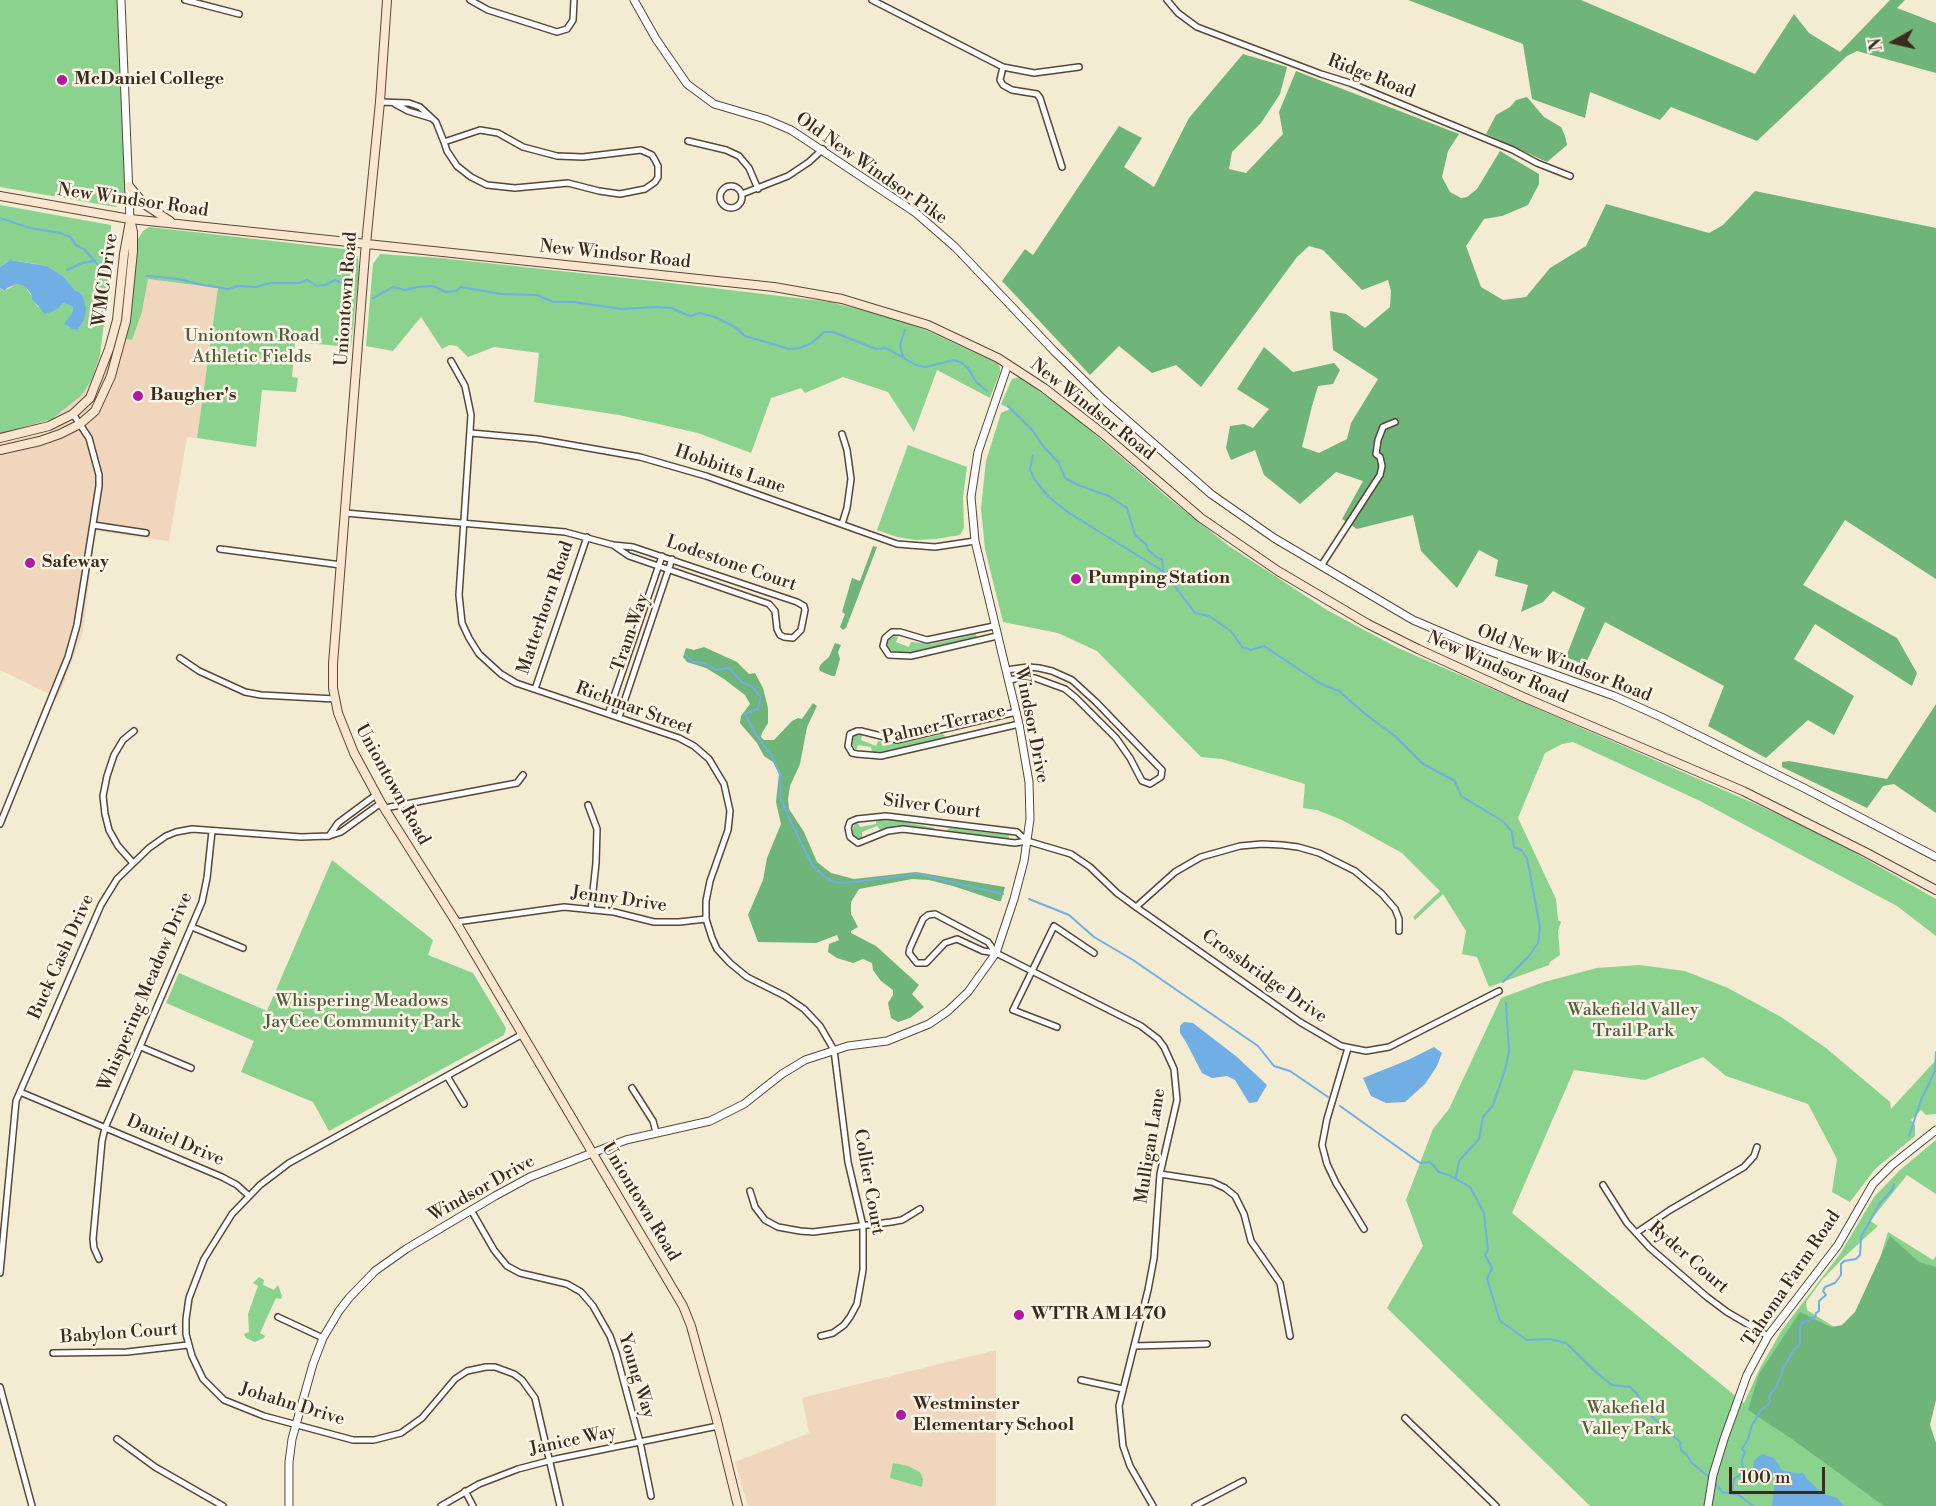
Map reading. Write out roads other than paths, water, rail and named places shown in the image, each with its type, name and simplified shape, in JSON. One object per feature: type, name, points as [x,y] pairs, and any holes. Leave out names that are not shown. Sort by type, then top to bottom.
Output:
[{"type":"main road","name":"Uniontown Road","points":[[387,0],[381,102],[366,243],[333,664],[338,713],[348,740],[383,806],[456,922],[683,1306],[691,1326],[738,1506]]},
{"type":"main road","points":[[129,186],[144,204],[174,224]]},
{"type":"main road","name":"New Windsor Road","points":[[0,196],[130,219],[757,285],[813,293],[865,305],[928,325],[1008,364],[1076,412],[1201,518],[1278,571],[1368,624],[1514,693],[1743,791],[1936,890]]},
{"type":"main road","name":"WMC Drive","points":[[0,438],[49,426],[73,414],[90,398],[109,349],[117,320],[130,219]]},
{"type":"main road","name":"WMC Drive","points":[[0,450],[40,441],[80,424],[95,411],[105,390],[126,321],[133,251],[130,219]]},
{"type":"street","points":[[121,0],[130,219]]},
{"type":"street","points":[[185,0],[239,14]]},
{"type":"street","points":[[470,0],[488,10],[557,32],[567,29],[573,20],[574,0]]},
{"type":"street","name":"Old New Windsor Pike","points":[[634,0],[679,74],[697,93],[714,104],[779,124],[822,149],[899,201],[939,232],[1076,374],[1193,480]]},
{"type":"street","points":[[872,0],[1004,67],[1034,73],[1079,68]]},
{"type":"street","name":"Ridge Road","points":[[1167,0],[1178,13],[1197,27],[1350,83],[1570,176]]},
{"type":"street","points":[[1004,67],[1000,80],[1003,85],[1012,90],[1037,94],[1040,98],[1062,167]]},
{"type":"street","points":[[381,102],[404,102],[427,112],[439,126],[444,142],[450,158],[463,171],[487,185],[526,188],[561,183],[575,184],[611,194],[627,193],[651,186],[658,172],[658,166],[652,155],[641,150],[583,157],[557,156],[533,150],[498,133],[480,129],[444,142]]},
{"type":"street","points":[[688,141],[726,150],[739,156],[749,168],[758,189]]},
{"type":"street","points":[[742,194],[788,177],[822,149]]},
{"type":"street","points":[[728,186],[736,187],[742,194],[740,203],[733,207],[726,206],[720,199],[722,191],[728,186]]},
{"type":"street","name":"Richmar Street","points":[[451,361],[465,386],[471,415],[459,595],[462,623],[479,654],[501,674],[516,683],[679,738],[694,746],[709,759],[724,784],[729,802],[730,821],[708,892],[706,919],[717,950],[747,977],[785,996],[804,1009],[820,1026],[834,1050]]},
{"type":"street","name":"Windsor Drive","points":[[289,1506],[289,1462],[296,1425],[313,1364],[323,1338],[349,1298],[375,1271],[471,1210],[530,1177],[626,1140],[689,1127],[720,1117],[758,1095],[796,1065],[848,1046],[887,1041],[929,1024],[948,1011],[968,992],[996,953],[1014,899],[1027,841],[1030,819],[1029,782],[1019,724],[975,541],[971,497],[975,467],[984,434],[1008,364]]},
{"type":"street","points":[[0,824],[73,643],[99,475],[89,438],[73,414]]},
{"type":"street","points":[[1321,566],[1380,475],[1382,466],[1376,454],[1378,440],[1383,427],[1395,422]]},
{"type":"street","name":"Hobbitts Lane","points":[[471,433],[537,439],[640,457],[706,476],[885,541],[911,547],[935,547],[975,541]]},
{"type":"street","points":[[842,434],[851,479],[842,524]]},
{"type":"street","name":"Old New Windsor Road","points":[[1193,480],[1236,513],[1378,601],[1430,628],[1614,696],[1661,717],[1936,857]]},
{"type":"street","name":"Lodestone Court","points":[[345,513],[565,532],[614,545],[633,547],[797,602],[804,606],[805,610],[801,630],[793,638],[784,637],[777,629],[775,611],[770,604],[629,556],[614,545]]},
{"type":"street","points":[[93,525],[146,533]]},
{"type":"street","name":"Matterhorn Road","points":[[535,688],[586,537]]},
{"type":"street","points":[[220,549],[341,565]]},
{"type":"street","name":"Tram Way","points":[[608,714],[662,556]]},
{"type":"street","name":"Tram Way","points":[[619,717],[672,559]]},
{"type":"street","points":[[994,626],[927,640],[892,632],[885,638],[883,646],[888,655],[911,656],[997,636]]},
{"type":"street","points":[[180,658],[199,671],[244,692],[335,699]]},
{"type":"street","points":[[1006,670],[1039,668],[1072,680],[1102,707],[1162,770],[1161,777],[1149,784],[1142,781],[1116,738],[1065,689],[1035,678],[1008,680]]},
{"type":"street","name":"Palmer Terrace","points":[[1016,712],[897,740],[861,730],[856,731],[850,734],[848,746],[852,753],[881,756],[1019,724]]},
{"type":"street","points":[[133,863],[118,846],[109,830],[103,796],[106,776],[114,755],[123,740],[134,731]]},
{"type":"street","points":[[383,806],[517,783],[523,776]]},
{"type":"street","points":[[329,836],[338,823],[377,795]]},
{"type":"street","points":[[588,805],[597,829],[591,910]]},
{"type":"street","name":"Buck Cash Drive","points":[[0,1273],[13,1124],[20,1092],[100,905],[117,879],[158,841],[176,832],[192,829],[302,837],[329,836],[341,832],[383,806]]},
{"type":"street","name":"Silver Court","points":[[886,816],[1017,832],[1027,841],[1015,843],[903,829],[888,831],[858,843],[852,840],[848,828],[854,820],[886,816]]},
{"type":"street","name":"Whispering Meadow Drive","points":[[99,1259],[93,1239],[105,1128],[192,927],[206,884],[212,831]]},
{"type":"street","name":"Crossbridge Drive","points":[[1027,841],[1042,844],[1081,860],[1136,907],[1300,1022],[1330,1041],[1348,1048],[1365,1051],[1389,1047],[1499,991]]},
{"type":"street","points":[[1136,907],[1174,872],[1201,857],[1240,846],[1282,845],[1319,853],[1355,871],[1382,894],[1395,909],[1399,919],[1399,931]]},
{"type":"street","name":"Jenny Drive","points":[[456,922],[564,907],[614,912],[654,922],[706,919]]},
{"type":"street","points":[[935,914],[988,942],[996,953],[983,951],[957,939],[945,943],[926,963],[917,963],[909,953],[923,919],[935,914]]},
{"type":"street","points":[[1057,1027],[1013,1010],[1054,926],[1094,953]]},
{"type":"street","points":[[192,927],[243,948]]},
{"type":"street","name":"Mulligan Lane","points":[[996,953],[1131,1020],[1150,1032],[1164,1047],[1174,1069],[1177,1100],[1160,1174],[1154,1258],[1119,1406],[1123,1446],[1130,1467],[1152,1506]]},
{"type":"street","name":"Johahn Drive","points":[[521,1035],[290,1163],[248,1195],[218,1234],[197,1273],[187,1308],[188,1345],[203,1378],[224,1400],[246,1410],[353,1440],[374,1440],[387,1437],[413,1426],[460,1375],[476,1368],[495,1367],[514,1374],[530,1388],[538,1407],[560,1506]]},
{"type":"street","points":[[141,1047],[190,1068]]},
{"type":"street","points":[[1348,1048],[1322,1144],[1326,1164],[1364,1229]]},
{"type":"street","name":"Collier Court","points":[[821,1336],[833,1333],[844,1325],[857,1304],[863,1270],[863,1226],[848,1162],[834,1050]]},
{"type":"street","points":[[447,1076],[464,1104]]},
{"type":"street","points":[[632,1088],[653,1121],[656,1132]]},
{"type":"street","name":"Daniel Drive","points":[[20,1092],[222,1177],[248,1195]]},
{"type":"street","name":"Tahoma Farm Road","points":[[1708,1506],[1713,1475],[1747,1375],[1768,1336],[1838,1245],[1873,1184],[1936,1131]]},
{"type":"street","points":[[1636,1233],[1670,1210],[1744,1167],[1754,1156],[1757,1147]]},
{"type":"street","points":[[1160,1174],[1212,1182],[1225,1188],[1235,1197],[1244,1214],[1251,1241],[1280,1283],[1290,1336]]},
{"type":"street","name":"Ryder Court","points":[[1603,1185],[1620,1213],[1650,1248],[1727,1312],[1768,1336]]},
{"type":"street","points":[[750,1191],[760,1215],[765,1220],[778,1227],[813,1232],[902,1220],[920,1209]]},
{"type":"street","name":"Young Way","points":[[471,1210],[494,1250],[507,1266],[520,1273],[567,1284],[588,1299],[613,1344],[640,1442],[651,1496]]},
{"type":"street","points":[[278,1317],[323,1338]]},
{"type":"street","points":[[1134,1346],[1207,1344]]},
{"type":"street","name":"Babylon Court","points":[[52,1353],[127,1352],[188,1345]]},
{"type":"street","points":[[1081,1380],[1123,1389]]},
{"type":"street","points":[[0,1387],[32,1506]]},
{"type":"street","points":[[1405,1418],[1496,1506]]},
{"type":"street","name":"Janice Way","points":[[441,1506],[465,1491],[502,1474],[549,1460],[718,1426]]},
{"type":"street","points":[[117,1439],[155,1467],[223,1506]]},
{"type":"street","points":[[1195,1506],[1243,1481]]},
{"type":"street","points":[[465,1491],[473,1506]]},
{"type":"water","points":[[10,260],[47,266],[63,276],[75,290],[82,294],[86,309],[84,320],[78,330],[64,324],[72,313],[73,307],[63,303],[58,309],[45,314],[32,299],[26,287],[17,284],[5,291],[0,288],[0,267]]},
{"type":"water","points":[[1184,1022],[1193,1023],[1237,1057],[1267,1085],[1257,1102],[1249,1103],[1235,1080],[1227,1076],[1212,1078],[1202,1073],[1180,1033],[1180,1026]]},
{"type":"water","points":[[1434,1047],[1442,1053],[1437,1066],[1425,1084],[1405,1102],[1386,1103],[1371,1096],[1363,1078]]},
{"type":"water","points":[[1761,1454],[1774,1458],[1782,1470],[1799,1474],[1803,1472],[1822,1493],[1837,1498],[1844,1506],[1772,1506],[1775,1480],[1772,1474],[1764,1471],[1755,1472],[1753,1469],[1754,1461]]},
{"type":"waterway","points":[[0,218],[70,237],[106,274]]},
{"type":"waterway","points":[[67,270],[82,263],[94,261]]},
{"type":"waterway","points":[[147,276],[178,279],[228,289],[238,286],[256,287],[271,283],[299,283],[307,280],[317,286],[335,280],[352,287]]},
{"type":"waterway","points":[[373,298],[393,287],[405,290],[433,286],[446,292],[456,291],[461,287],[501,294],[537,295],[553,302],[574,302],[621,309],[671,308],[690,316],[700,313],[715,317],[735,327],[745,336],[790,349],[812,343],[824,332],[833,332],[876,349],[886,348],[916,365],[926,367],[954,360],[962,363],[968,368],[976,382],[987,391]]},
{"type":"waterway","points":[[903,357],[900,345],[905,330]]},
{"type":"waterway","points":[[1008,406],[1033,431],[1042,445],[1059,463],[1065,478],[1109,496],[1127,508],[1135,535],[1146,544],[1148,550],[1162,559],[1163,571]]},
{"type":"waterway","points":[[1033,455],[1030,469],[1034,479],[1049,497],[1069,513],[1163,571],[1195,613],[1209,616],[1231,631],[1242,647],[1251,650],[1264,646],[1321,684],[1339,691],[1396,737],[1423,764],[1455,781],[1461,796],[1504,822],[1512,832],[1514,847],[1521,850],[1527,858],[1540,927],[1538,943],[1529,956],[1503,982]]},
{"type":"waterway","points":[[686,655],[693,662],[704,663],[716,670],[729,668],[761,697],[758,709],[745,714],[773,758],[781,776],[780,797],[812,865],[827,879],[839,883],[918,874],[1003,894]]},
{"type":"waterway","points":[[1029,899],[1069,915],[1094,937],[1133,960],[1258,1046],[1274,1066],[1290,1071],[1328,1097]]},
{"type":"waterway","points":[[1456,1177],[1459,1161],[1479,1139],[1483,1117],[1493,1105],[1505,1070],[1509,1052],[1506,1003]]},
{"type":"waterway","points":[[1909,1136],[1921,1100],[1935,1071],[1936,1052]]},
{"type":"waterway","points":[[1340,1106],[1420,1163],[1430,1162],[1439,1172],[1470,1187],[1484,1213],[1488,1250],[1485,1255],[1492,1268],[1487,1279],[1500,1321],[1527,1340],[1550,1339],[1566,1343],[1612,1385],[1630,1387],[1648,1413],[1680,1442],[1681,1450],[1691,1462],[1711,1479]]},
{"type":"waterway","points":[[1732,1493],[1734,1479],[1743,1470],[1742,1459],[1745,1452],[1742,1449],[1752,1425],[1761,1410],[1768,1405],[1769,1396],[1777,1386],[1784,1367],[1800,1344],[1802,1323],[1815,1317],[1819,1311],[1819,1301],[1826,1295],[1823,1291],[1825,1287],[1835,1283],[1841,1275],[1841,1264],[1844,1261],[1856,1259],[1860,1255],[1861,1237],[1880,1203],[1892,1190],[1894,1184]]},
{"type":"waterway","points":[[1715,1483],[1722,1492],[1739,1495],[1753,1506]]},
{"type":"place","name":"McDaniel College","points":[[62,80]]},
{"type":"place","name":"Baugher's","points":[[138,396]]},
{"type":"place","name":"Safeway","points":[[30,563]]},
{"type":"place","name":"Pumping Station","points":[[1076,579]]},
{"type":"place","name":"WTTR AM 1470","points":[[1019,1315]]},
{"type":"place","name":"Westminster Elementary School","points":[[901,1415]]},
{"type":"park label","name":"Uniontown Road Athletic Fields","points":[[252,347]]},
{"type":"park label","name":"Whispering Meadows JayCee Community Park","points":[[362,1012]]},
{"type":"park label","name":"Wakefield Valley Trail Park","points":[[1633,1021]]},
{"type":"park label","name":"Wakefield Valley Park","points":[[1626,1419]]}]
